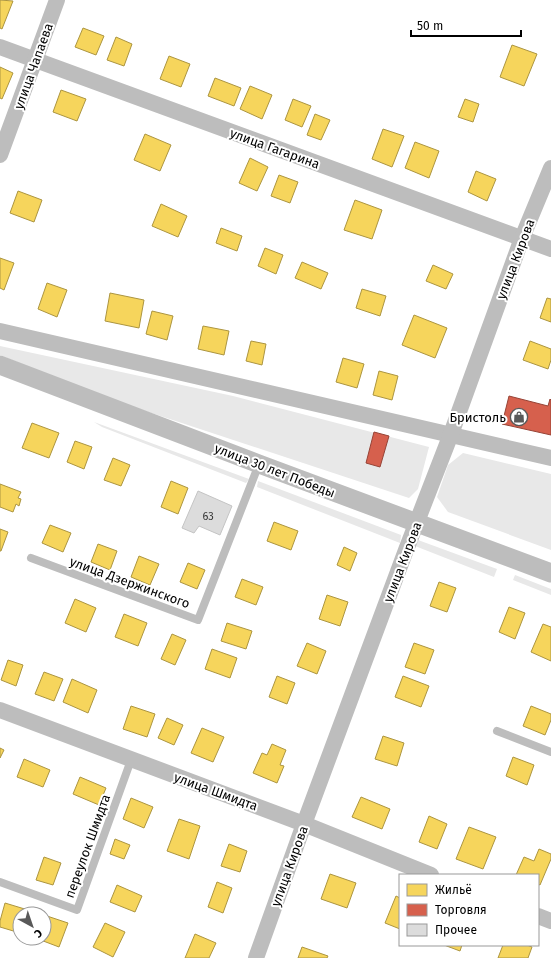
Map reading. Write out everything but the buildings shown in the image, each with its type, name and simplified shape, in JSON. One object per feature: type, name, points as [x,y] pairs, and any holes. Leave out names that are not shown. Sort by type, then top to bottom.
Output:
[{"type":"street","name":"улица Чапаева","points":[[0,155],[57,0]]},
{"type":"street","name":"улица Гагарина","points":[[0,47],[551,249]]},
{"type":"street","name":"улица Кирова","points":[[256,958],[304,824],[451,434],[522,238],[551,168]]},
{"type":"street","points":[[0,331],[551,458]]},
{"type":"street","name":"улица 30 лет Победы","points":[[0,365],[259,464],[551,572]]},
{"type":"street","name":"улица Шмидта","points":[[0,710],[304,824],[429,874]]},
{"type":"street","points":[[539,916],[551,921]]},
{"type":"lane","name":"улица Дзержинского","points":[[31,558],[198,620],[259,464]]},
{"type":"lane","points":[[497,731],[551,751]]},
{"type":"lane","name":"переулок Шмидта","points":[[0,882],[77,910],[132,760]]},
{"type":"shaded area","points":[[0,346],[233,396],[429,447],[418,489],[409,498],[103,397],[0,355]]},
{"type":"shaded area","points":[[94,422],[249,479],[246,483],[102,427]]},
{"type":"shaded area","points":[[463,453],[551,474],[551,550],[448,512],[437,497],[448,465]]},
{"type":"shaded area","points":[[258,481],[401,535],[400,543],[257,487]]},
{"type":"shaded area","points":[[418,540],[497,569],[494,577],[415,546]]},
{"type":"shaded area","points":[[515,575],[551,589],[551,595],[513,580]]},
{"type":"place","name":"Бристоль","points":[[519,417]]}]
